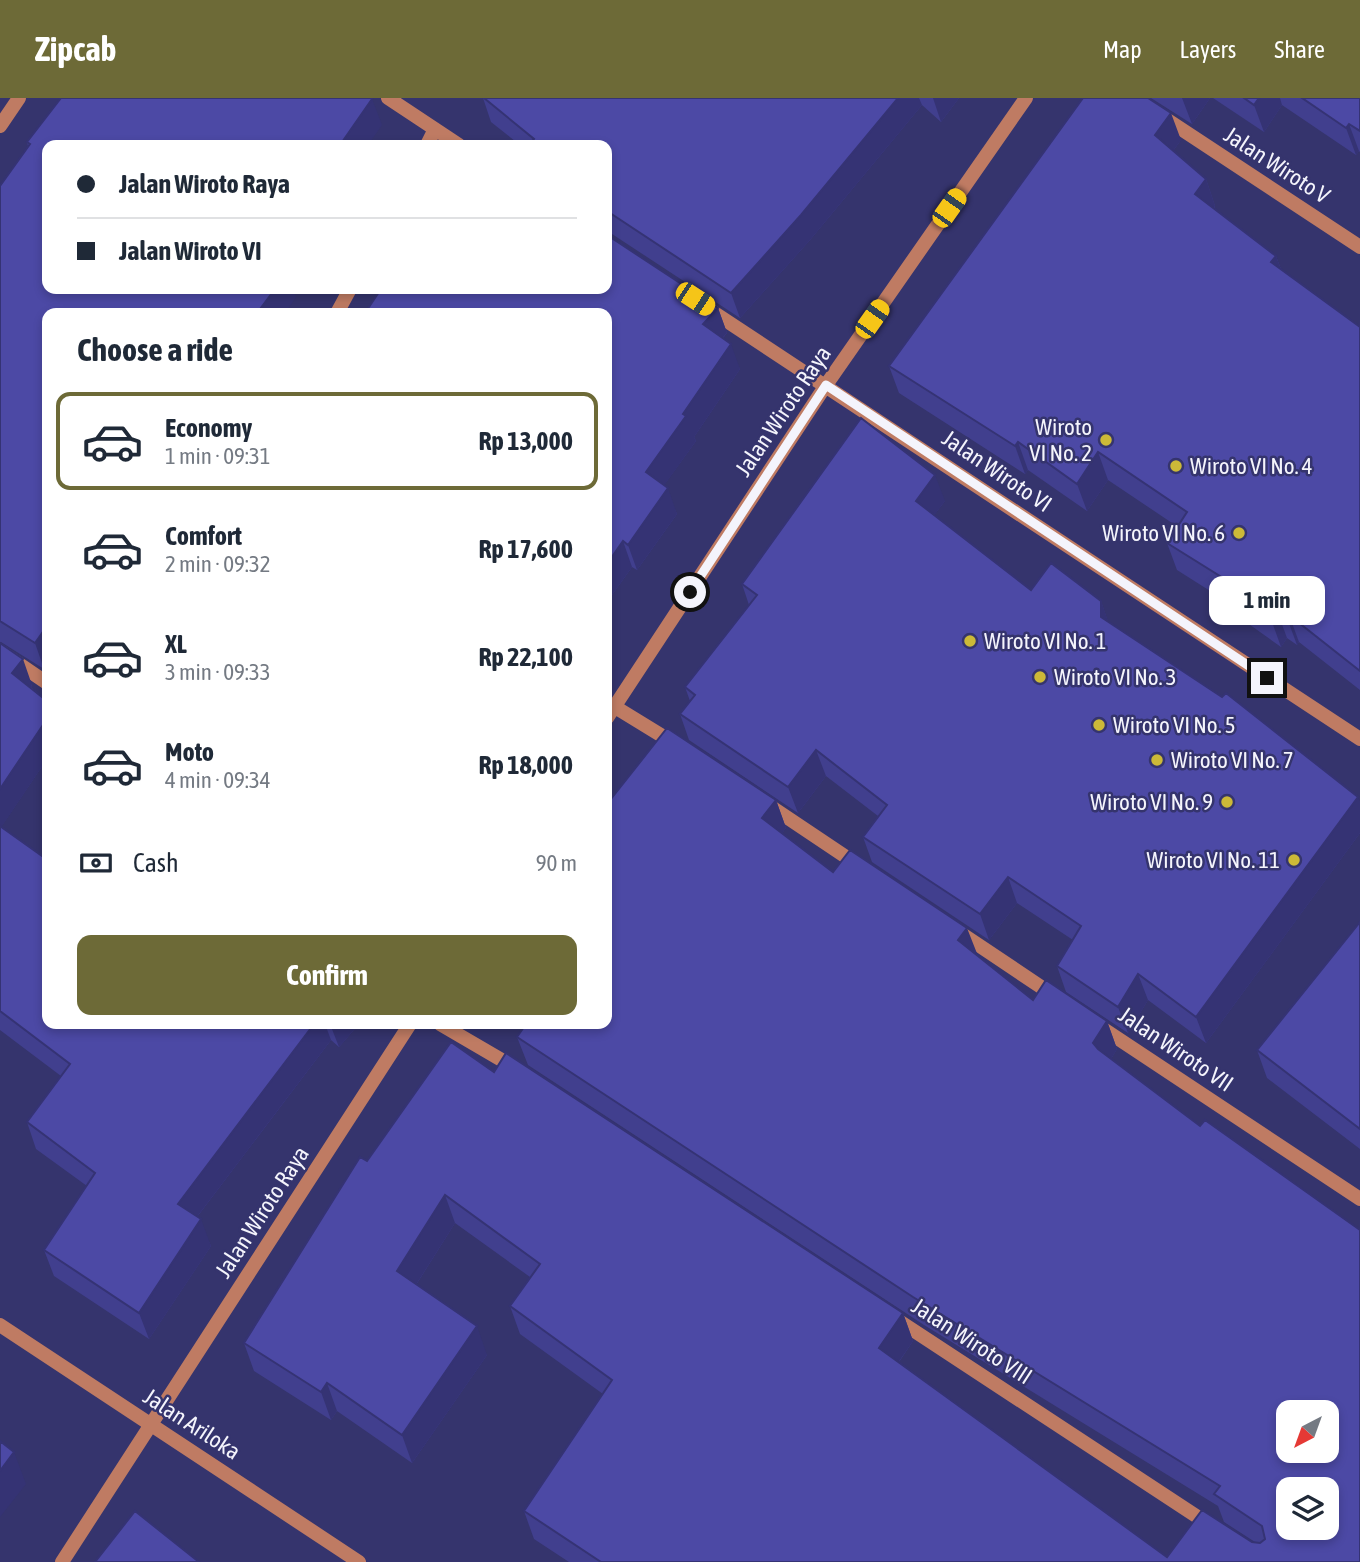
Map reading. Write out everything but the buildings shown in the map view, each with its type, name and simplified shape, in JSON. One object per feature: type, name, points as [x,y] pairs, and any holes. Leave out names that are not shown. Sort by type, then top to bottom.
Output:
[{"type":"street","points":[[0,126],[19,98]]},
{"type":"street","points":[[388,98],[452,140]]},
{"type":"street","name":"Jalan Wiroto Raya","points":[[612,710],[826,385],[1026,98]]},
{"type":"street","name":"Jalan Wiroto V","points":[[1134,98],[1360,247]]},
{"type":"street","points":[[429,140],[435,129]]},
{"type":"street","name":"Jalan Wiroto VI","points":[[699,302],[1360,739]]},
{"type":"street","points":[[0,651],[42,680]]},
{"type":"street","points":[[612,713],[692,754]]},
{"type":"street","points":[[750,792],[876,877]]},
{"type":"street","name":"Jalan Wiroto VII","points":[[945,923],[1360,1199]]},
{"type":"street","name":"Jalan Wiroto Raya","points":[[62,1562],[407,1029]]},
{"type":"street","points":[[448,1029],[528,1077]]},
{"type":"street","name":"Jalan Wiroto VIII","points":[[886,1312],[1220,1532]]},
{"type":"street","name":"Jalan Ariloka","points":[[0,1325],[359,1562]]},
{"type":"place","name":"Wiroto VI No. 2","points":[[1106,440]]},
{"type":"place","name":"Wiroto VI No. 4","points":[[1176,466]]},
{"type":"place","name":"Wiroto VI No. 6","points":[[1239,533]]},
{"type":"place","name":"Wiroto VI No. 1","points":[[970,641]]},
{"type":"place","name":"Wiroto VI No. 3","points":[[1040,677]]},
{"type":"place","name":"Wiroto VI No. 5","points":[[1099,725]]},
{"type":"place","name":"Wiroto VI No. 7","points":[[1157,760]]},
{"type":"place","name":"Wiroto VI No. 9","points":[[1227,802]]},
{"type":"place","name":"Wiroto VI No. 11","points":[[1294,860]]},
{"type":"route","points":[[690,592],[826,385],[1267,678]]}]
